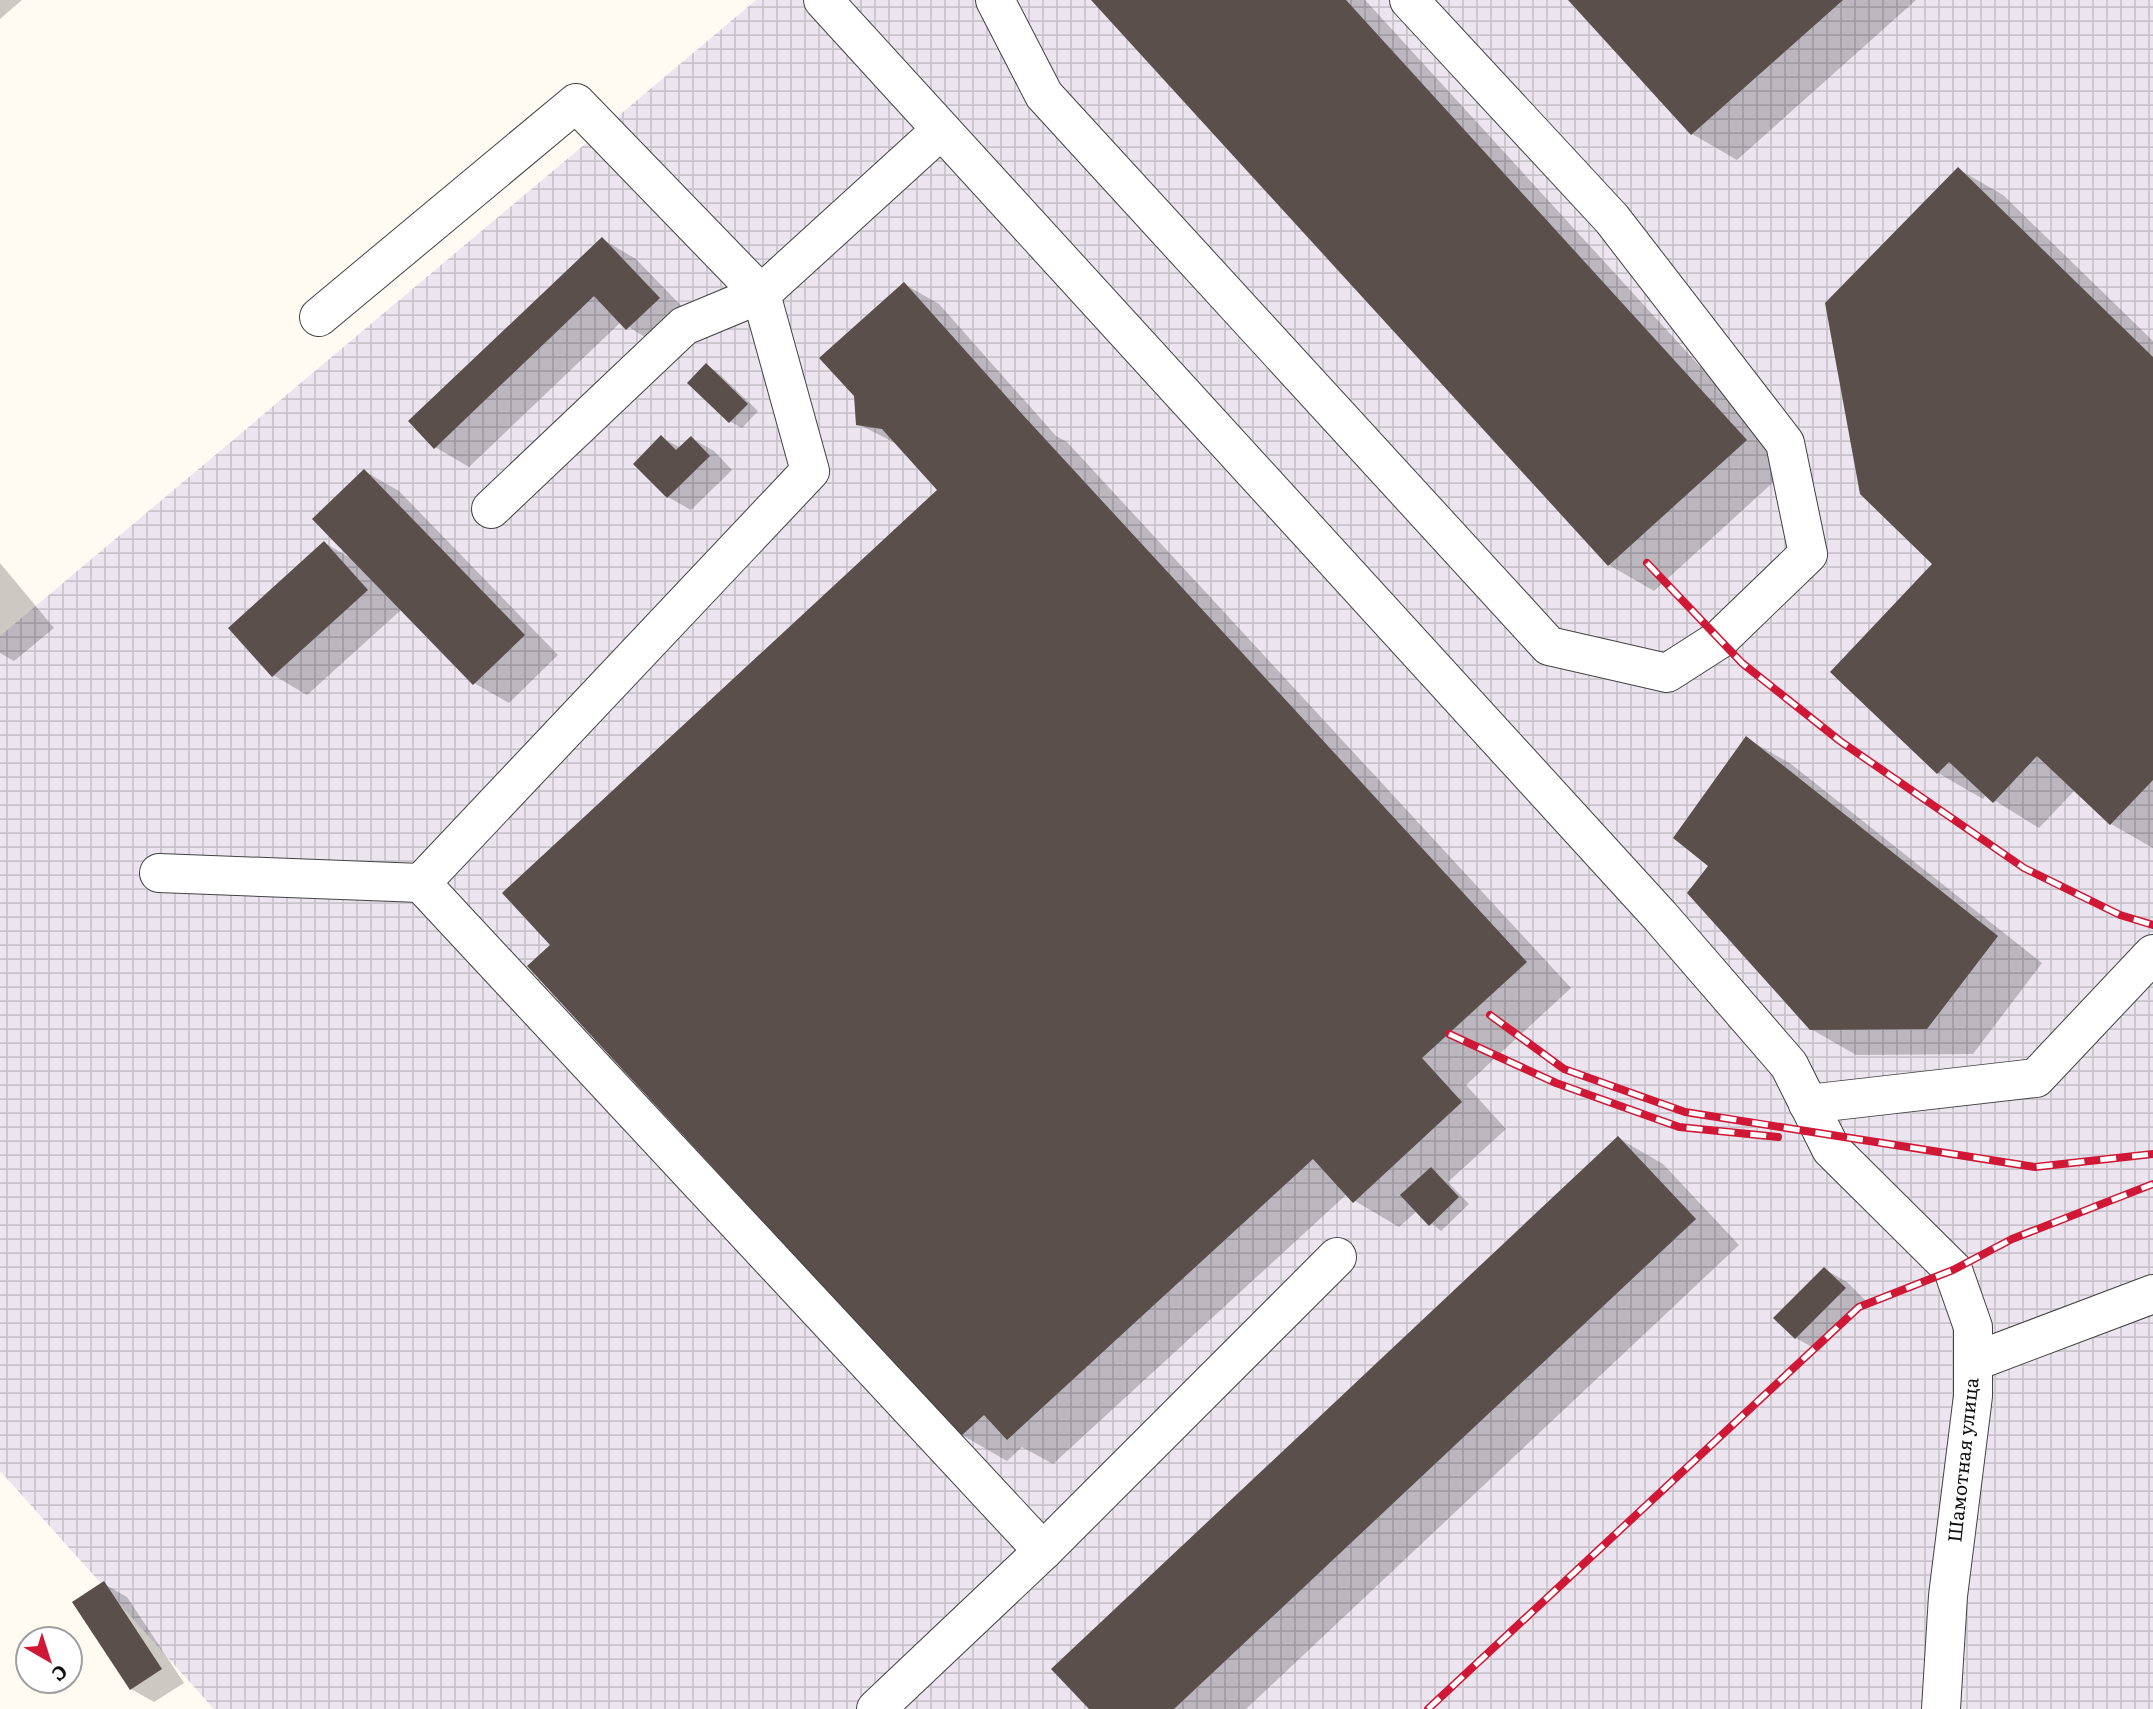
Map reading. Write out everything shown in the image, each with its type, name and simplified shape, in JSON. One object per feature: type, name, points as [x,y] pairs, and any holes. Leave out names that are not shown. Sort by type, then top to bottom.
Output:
[{"type":"street","name":"Шамотная улица","points":[[823,0],[1660,916],[1789,1065],[1831,1149],[1953,1270],[1973,1327],[1973,1396],[1948,1595],[1941,1709]]},
{"type":"street","points":[[995,0],[1044,95],[1549,646],[1667,673],[1720,639],[1808,554],[1785,443],[1612,219],[1409,0]]},
{"type":"street","points":[[319,317],[576,103],[761,294],[810,471],[421,883]]},
{"type":"street","points":[[491,509],[684,326],[761,294],[941,130]]},
{"type":"street","points":[[159,873],[421,883],[1043,1551]]},
{"type":"street","points":[[1808,1104],[2036,1078],[2153,954]]},
{"type":"street","points":[[876,1709],[1043,1551],[1337,1257]]},
{"type":"street","points":[[1973,1362],[2153,1294]]},
{"type":"shaded area","points":[[756,0],[2153,0],[2153,1709],[214,1709],[0,1471],[0,636]]},
{"type":"building","points":[[1091,0],[1346,0],[1747,440],[1608,566]]},
{"type":"building","points":[[1568,0],[1843,0],[1691,135]]},
{"type":"building","points":[[1958,167],[2153,357],[2153,780],[2110,825],[2037,756],[1993,803],[1949,762],[1937,774],[1830,672],[1932,564],[1860,494],[1825,303]]},
{"type":"building","points":[[602,237],[660,298],[626,330],[594,296],[434,449],[408,421]]},
{"type":"building","points":[[904,282],[1022,414],[1527,962],[1422,1058],[1462,1102],[1353,1203],[1313,1159],[1007,1440],[984,1415],[961,1436],[527,966],[550,945],[502,893],[937,490],[882,429],[856,425],[854,396],[819,358]]},
{"type":"building","points":[[706,363],[748,404],[729,423],[687,383]]},
{"type":"building","points":[[661,435],[676,450],[691,436],[710,456],[667,498],[633,464]]},
{"type":"building","points":[[364,469],[525,635],[473,685],[312,519]]},
{"type":"building","points":[[324,541],[368,590],[272,677],[228,628]]},
{"type":"building","points":[[1746,736],[1998,936],[1927,1029],[1810,1030],[1687,893],[1708,866],[1673,838]]},
{"type":"building","points":[[1618,1136],[1696,1219],[1174,1709],[1089,1709],[1051,1669]]},
{"type":"building","points":[[1431,1167],[1459,1197],[1429,1226],[1400,1195]]},
{"type":"building","points":[[1824,1267],[1846,1288],[1795,1339],[1773,1318]]},
{"type":"building","points":[[104,1581],[162,1669],[130,1690],[72,1602]]},
{"type":"railway","points":[[1647,563],[1742,663],[1840,741],[2024,868],[2120,915],[2153,925]]},
{"type":"railway","points":[[1490,1015],[1564,1069],[1685,1112],[2035,1167],[2153,1154]]},
{"type":"railway","points":[[1449,1034],[1556,1083],[1679,1127],[1778,1137]]},
{"type":"railway","points":[[1428,1709],[1859,1307],[1953,1270],[2012,1239],[2153,1184]]}]
